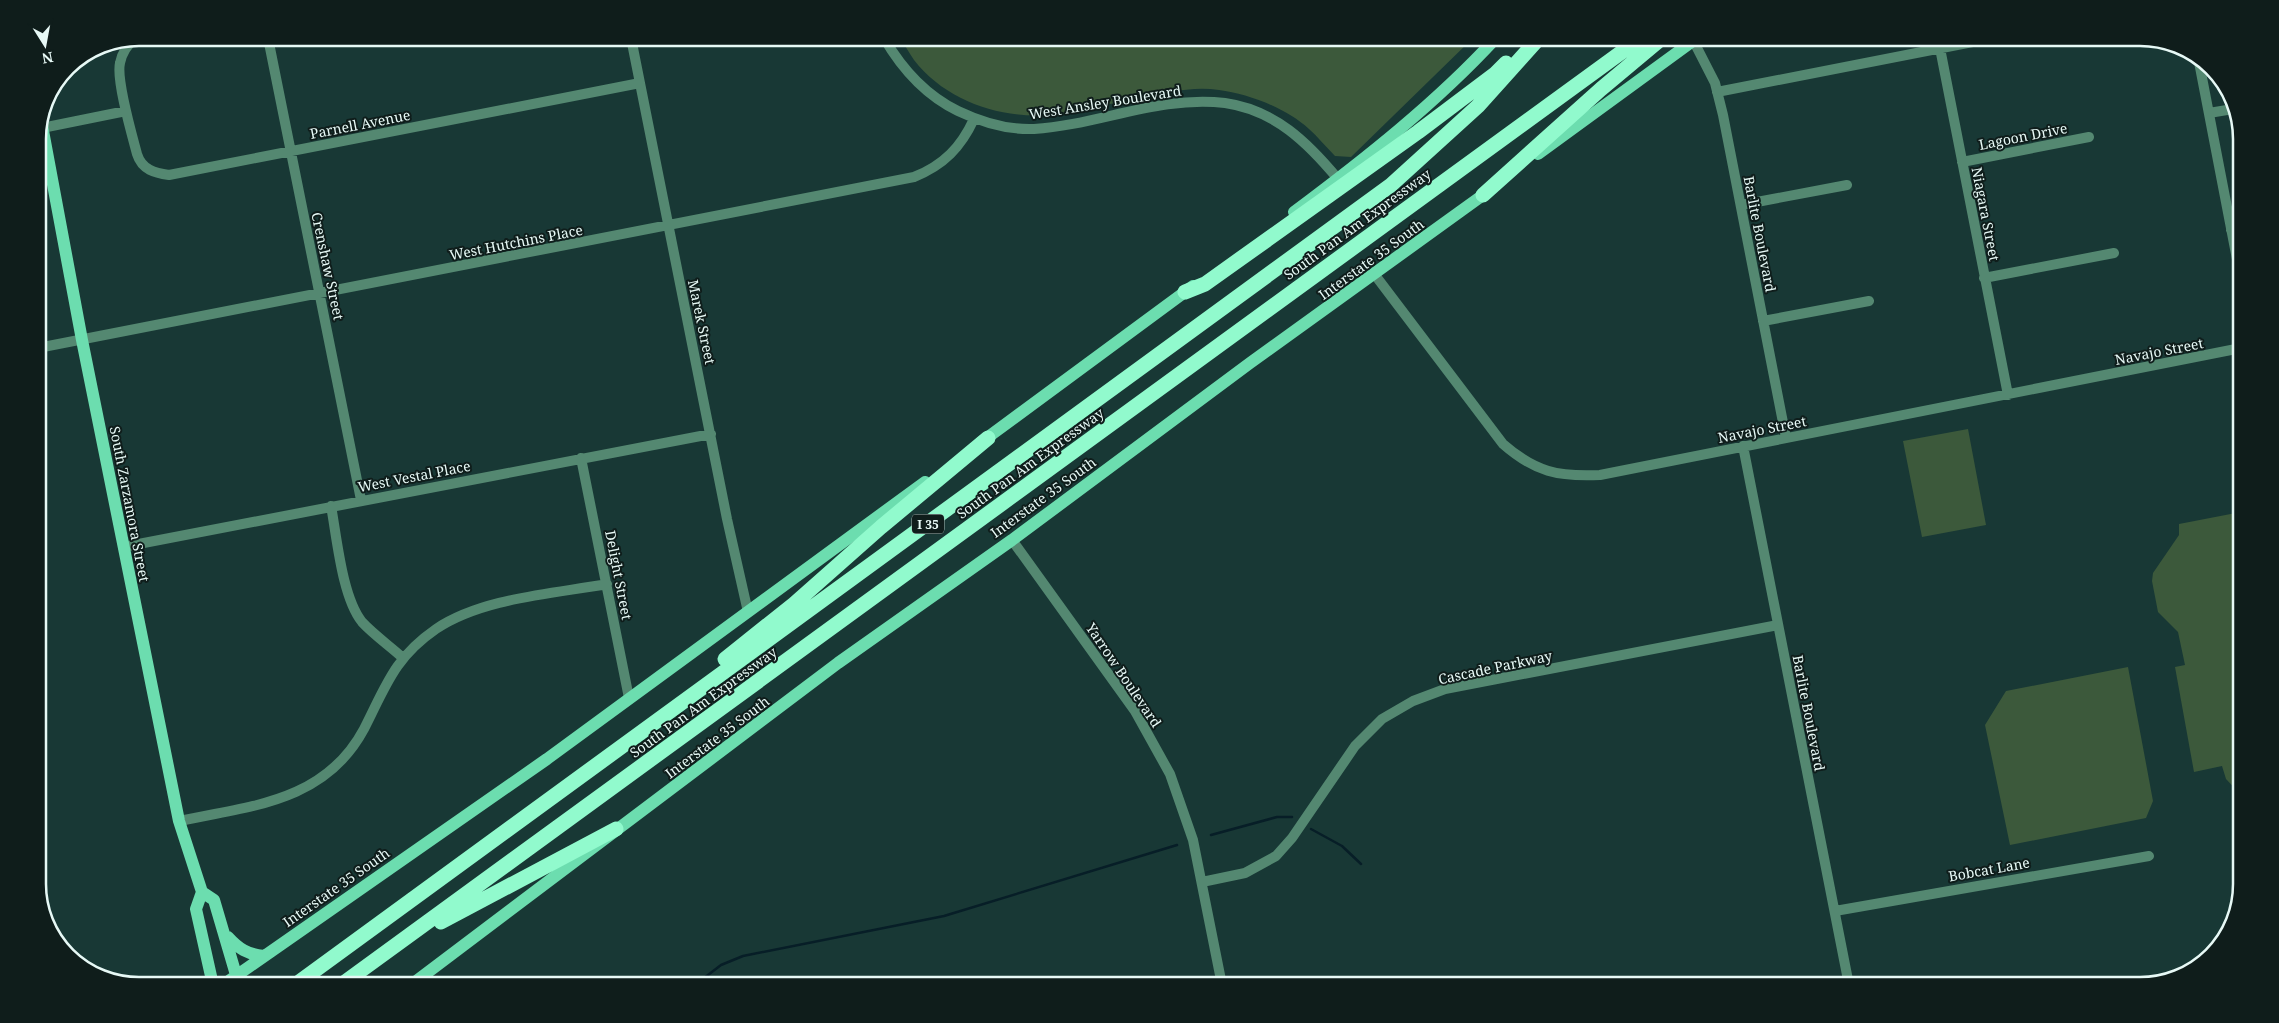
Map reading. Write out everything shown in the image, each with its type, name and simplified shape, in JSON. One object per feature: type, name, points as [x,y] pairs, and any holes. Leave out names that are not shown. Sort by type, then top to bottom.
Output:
[{"type":"highway","points":[[1185,292],[1205,284],[1418,132],[1495,74],[1524,46]]},
{"type":"highway","name":"South Pan Am Expressway","points":[[307,977],[1392,185],[1478,106],[1532,46]]},
{"type":"highway","name":"South Pan Am Expressway","points":[[353,977],[1630,46]]},
{"type":"highway","points":[[1483,196],[1600,88],[1652,46]]},
{"type":"highway","points":[[592,768],[662,705],[761,632],[988,438]]},
{"type":"highway","points":[[404,940],[616,829]]},
{"type":"main road","name":"Interstate 35 South","points":[[241,977],[264,956],[547,759],[988,438],[1338,179],[1418,113],[1488,46]]},
{"type":"main road","name":"Interstate 35 South","points":[[423,977],[838,663],[1012,540],[1242,369],[1375,275],[1686,46]]},
{"type":"main road","name":"South Zarzamora Street","points":[[46,150],[178,821],[202,892],[214,900],[237,977]]},
{"type":"main road","name":"South Zarzamora Street","points":[[202,892],[196,909],[211,977]]},
{"type":"main road","points":[[225,933],[238,948],[251,954],[264,956]]},
{"type":"street","name":"Crenshaw Street","points":[[270,46],[361,500]]},
{"type":"street","name":"Marek Street","points":[[633,46],[710,434],[748,612]]},
{"type":"street","name":"West Ansley Boulevard","points":[[889,46],[907,73],[925,89],[946,105],[974,119],[1002,126],[1032,129],[1060,126],[1162,105],[1197,102],[1226,103],[1269,118],[1293,132],[1311,147],[1338,179]]},
{"type":"street","name":"Barlite Boulevard","points":[[1698,46],[1711,73],[1717,92],[1786,438]]},
{"type":"street","points":[[1717,92],[1925,46]]},
{"type":"street","name":"Niagara Street","points":[[1940,46],[2008,395]]},
{"type":"street","name":"Parnell Avenue","points":[[128,47],[123,52],[119,64],[126,111],[138,159],[149,171],[169,175],[640,83]]},
{"type":"street","points":[[2200,69],[2233,216]]},
{"type":"street","points":[[2209,113],[2228,110]]},
{"type":"street","points":[[48,123],[126,111]]},
{"type":"street","name":"West Hutchins Place","points":[[46,347],[914,177],[931,170],[959,147],[974,119]]},
{"type":"street","name":"Lagoon Drive","points":[[1962,162],[2089,137]]},
{"type":"street","points":[[1741,205],[1847,185]]},
{"type":"street","points":[[1984,278],[2114,253]]},
{"type":"street","name":"Navajo Street","points":[[1375,275],[1494,436],[1514,454],[1545,471],[1565,475],[1600,475],[2233,350]]},
{"type":"street","points":[[1763,321],[1869,301]]},
{"type":"street","name":"West Vestal Place","points":[[123,547],[710,434]]},
{"type":"street","name":"Barlite Boulevard","points":[[1743,446],[1847,977]]},
{"type":"street","name":"Delight Street","points":[[581,458],[629,698]]},
{"type":"street","points":[[331,506],[348,592],[354,608],[363,622],[403,658]]},
{"type":"street","name":"Yarrow Boulevard","points":[[1012,540],[1135,711],[1170,774],[1184,811],[1202,882],[1220,977]]},
{"type":"street","points":[[178,821],[279,800],[299,792],[326,774],[338,764],[356,741],[389,677],[403,658],[435,630],[450,620],[475,610],[506,602],[606,584]]},
{"type":"street","name":"Cascade Parkway","points":[[1202,882],[1246,873],[1276,856],[1292,838],[1355,746],[1382,719],[1413,701],[1446,689],[1778,625]]},
{"type":"street","name":"Bobcat Lane","points":[[1835,911],[2026,876],[2149,856]]},
{"type":"green space","points":[[905,46],[1465,46],[1351,157],[1335,156],[1300,121],[1278,108],[1231,92],[1209,89],[1179,91],[1072,112],[1050,115],[1012,114],[975,104],[958,96],[927,74],[914,60]]},
{"type":"green space","points":[[1968,429],[1986,525],[1922,537],[1903,441]]},
{"type":"green space","points":[[2233,514],[2233,786],[2226,779],[2222,766],[2194,772],[2175,667],[2185,665],[2178,632],[2158,612],[2152,581],[2153,573],[2179,535],[2179,524]]},
{"type":"green space","points":[[2128,667],[2153,801],[2146,818],[2010,845],[1985,725],[2006,691]]},
{"type":"waterway","points":[[1211,835],[1277,817],[1292,817]]},
{"type":"waterway","points":[[1311,829],[1342,846],[1361,864]]},
{"type":"waterway","points":[[705,977],[721,965],[743,956],[944,916],[1177,845]]}]
